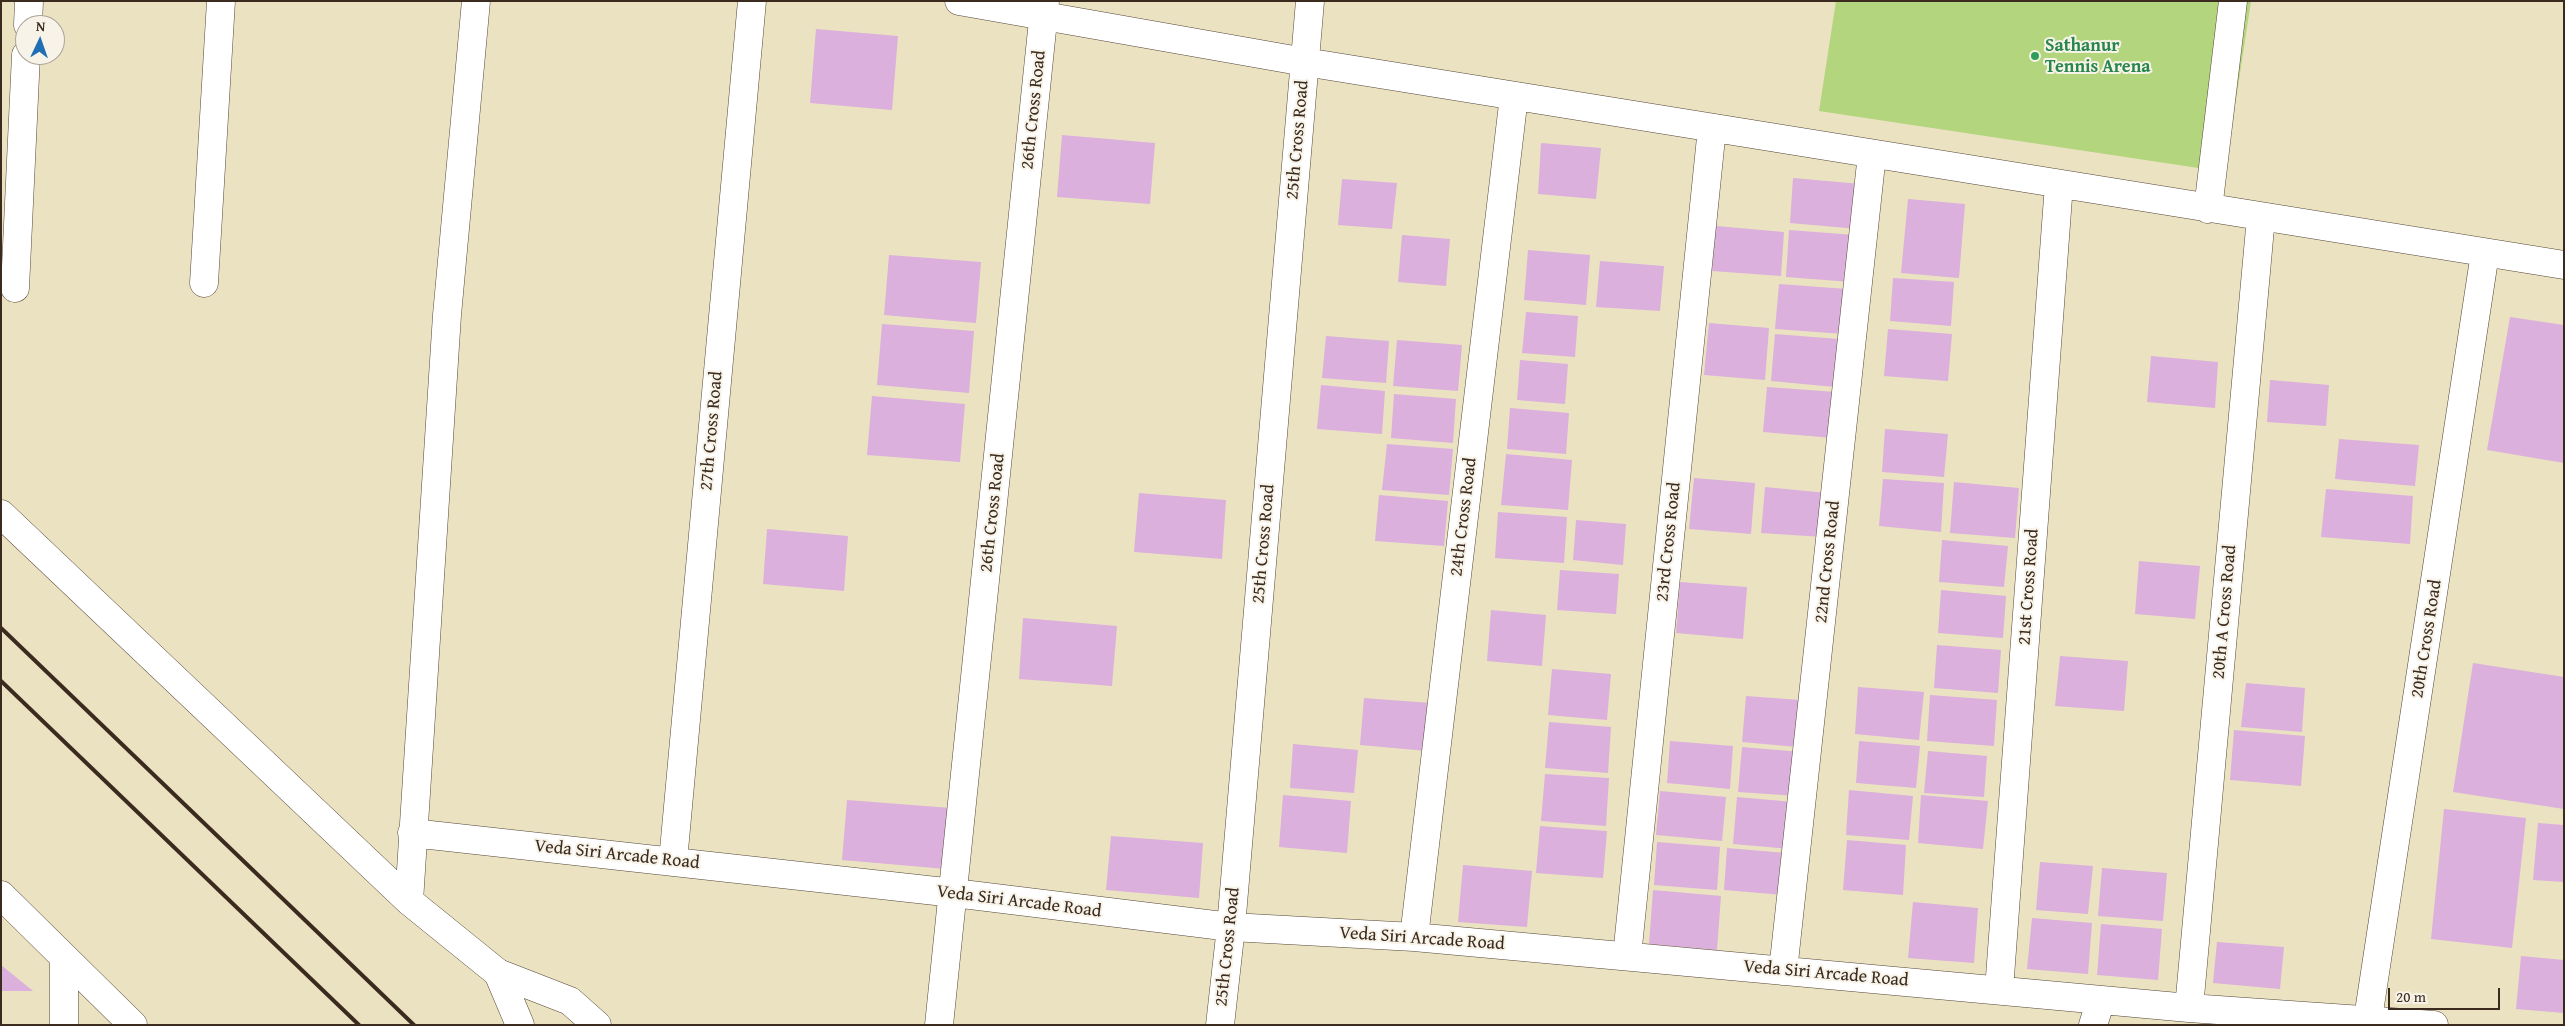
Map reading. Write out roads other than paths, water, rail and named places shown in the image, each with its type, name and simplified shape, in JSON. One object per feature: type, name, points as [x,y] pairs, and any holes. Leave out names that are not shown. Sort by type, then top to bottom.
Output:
[{"type":"street","points":[[28,15],[29,1]]},
{"type":"street","points":[[204,282],[221,1]]},
{"type":"street","points":[[409,900],[447,315],[476,1]]},
{"type":"street","name":"27th Cross Road","points":[[673,861],[752,1]]},
{"type":"street","points":[[958,1],[1045,8],[1305,62],[2564,265]]},
{"type":"street","name":"25th Cross Road","points":[[1220,1025],[1231,927],[1310,1]]},
{"type":"street","points":[[2208,209],[2233,1]]},
{"type":"street","name":"26th Cross Road","points":[[939,1025],[1045,8]]},
{"type":"street","points":[[15,288],[26,65]]},
{"type":"street","name":"24th Cross Road","points":[[1414,937],[1514,96]]},
{"type":"street","name":"23rd Cross Road","points":[[1627,956],[1712,128]]},
{"type":"street","name":"22nd Cross Road","points":[[1784,971],[1872,154]]},
{"type":"street","name":"21st Cross Road","points":[[1999,990],[2059,184]]},
{"type":"street","name":"20th A Cross Road","points":[[2189,1008],[2262,217]]},
{"type":"street","name":"20th Cross Road","points":[[2368,1022],[2485,253]]},
{"type":"street","points":[[1,514],[409,900],[498,973],[570,1001],[597,1025]]},
{"type":"street","name":"Veda Siri Arcade Road","points":[[412,833],[673,861],[1231,927],[1414,937],[1999,990],[2097,1012],[2189,1008],[2368,1022],[2434,1025]]},
{"type":"street","points":[[1,895],[133,1025]]},
{"type":"street","points":[[64,957],[64,1025]]},
{"type":"street","points":[[498,973],[520,1025]]},
{"type":"railway","points":[[1,628],[414,1025]]},
{"type":"railway","points":[[1,681],[359,1025]]},
{"type":"place","name":"Sathanur Tennis Arena","points":[[2035,56]]}]
